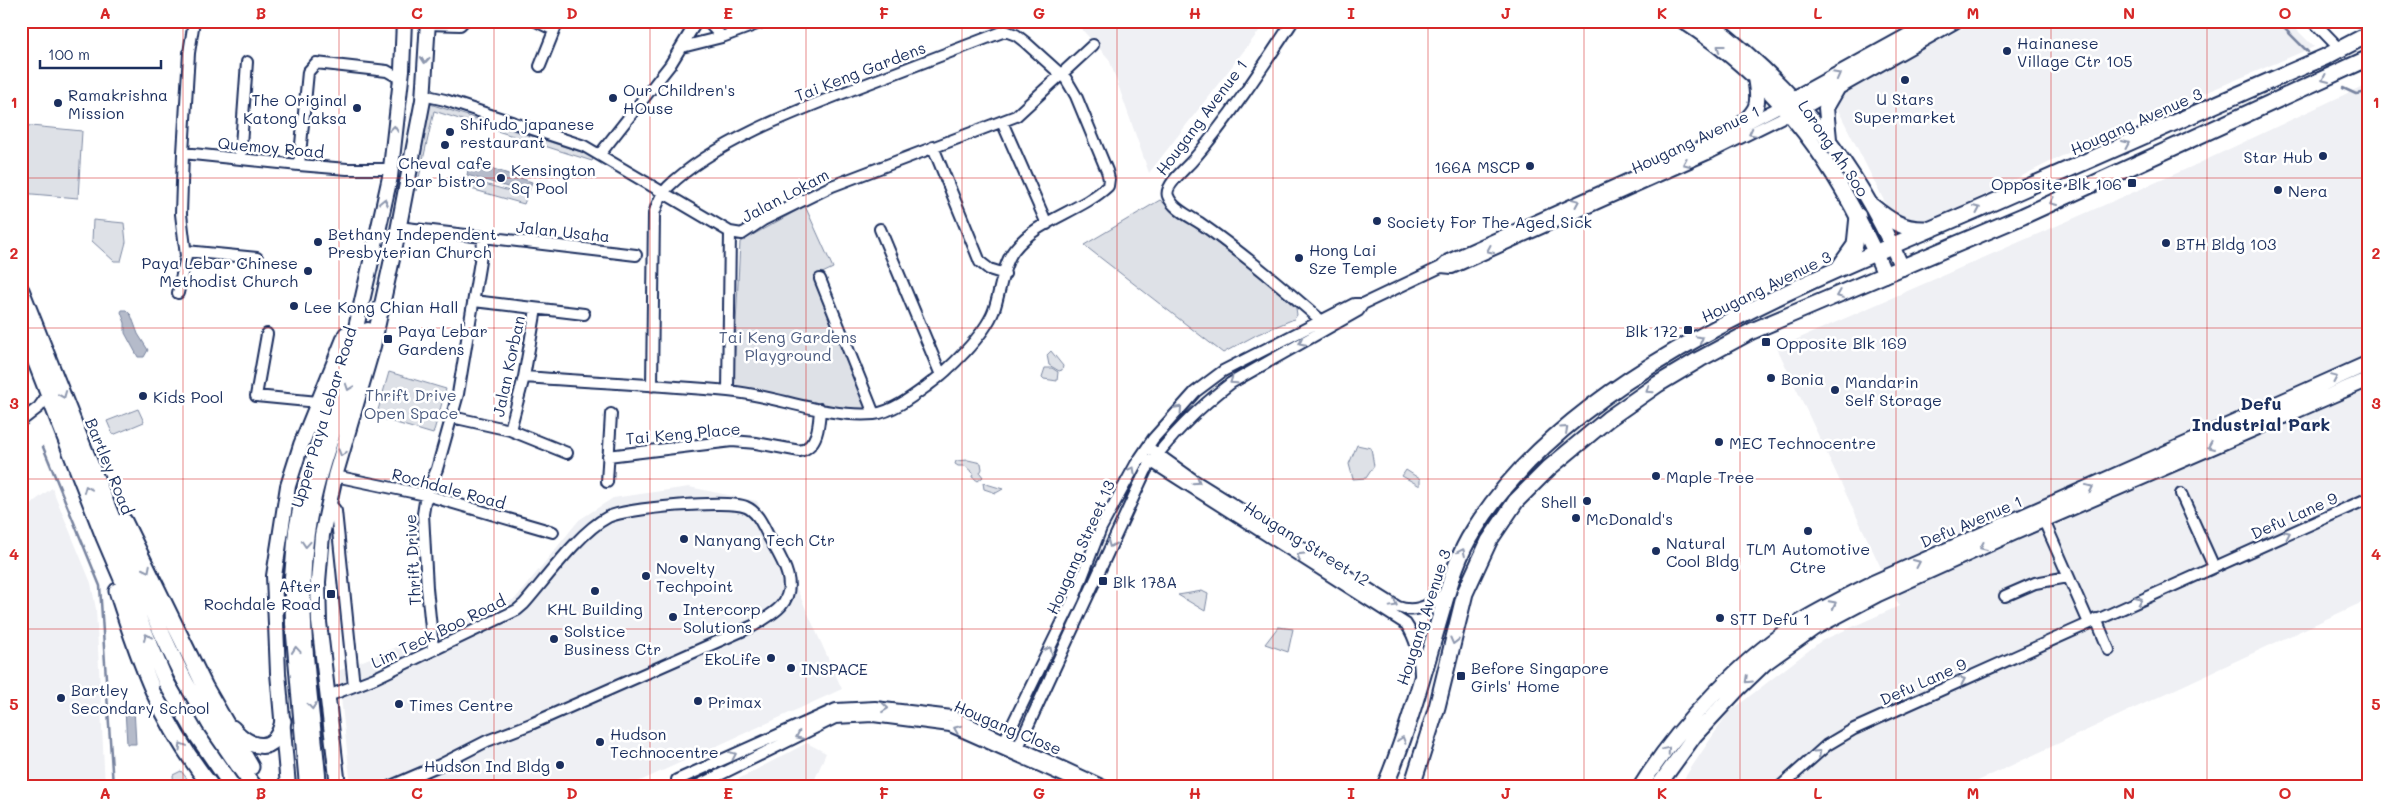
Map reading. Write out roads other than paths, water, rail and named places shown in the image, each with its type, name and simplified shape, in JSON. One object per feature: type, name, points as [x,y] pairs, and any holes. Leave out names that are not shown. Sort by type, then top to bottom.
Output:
[{"type":"highway","name":"Hougang Avenue 3","points":[[1384,786],[1394,765],[1449,588],[1452,572],[1463,548],[1501,491],[1583,413],[1626,382],[1682,348],[1780,296],[2341,50],[2369,34]]},
{"type":"highway","name":"Hougang Avenue 3","points":[[1412,786],[1437,707],[1465,593],[1489,541],[1516,501],[1580,441],[1658,384],[1752,331],[2036,209],[2369,58]]},
{"type":"highway","points":[[1872,206],[1903,227],[1913,230],[1932,228]]},
{"type":"highway","points":[[1837,270],[1855,245],[1858,216]]},
{"type":"highway","name":"Bartley Road","points":[[21,290],[95,476],[170,654],[219,741],[260,784]]},
{"type":"highway","name":"Bartley Road","points":[[21,324],[104,537],[166,682],[196,734],[232,786]]},
{"type":"highway","points":[[95,476],[106,488],[117,508],[221,716],[260,784]]},
{"type":"highway","points":[[104,537],[106,554],[137,655],[159,705],[192,762],[211,786]]},
{"type":"highway","points":[[221,716],[240,737],[258,746],[275,741],[280,734],[283,721]]},
{"type":"main road","name":"Upper Paya Lebar Road","points":[[307,786],[294,624],[292,577],[296,530],[305,484],[350,350],[368,280],[390,173],[401,79],[404,21]]},
{"type":"main road","name":"Lorong Ah Soo","points":[[1683,21],[1728,54],[1754,78],[1792,106],[1830,140],[1872,206],[1902,268]]},
{"type":"main road","name":"Lorong Ah Soo","points":[[1706,21],[1761,65],[1792,106],[1841,184],[1885,275]]},
{"type":"main road","name":"Hougang Avenue 1","points":[[1792,106],[1935,21]]},
{"type":"main road","name":"Hougang Avenue 1","points":[[1792,106],[1839,86],[1955,21]]},
{"type":"main road","name":"Upper Paya Lebar Road","points":[[338,786],[319,622],[318,582],[322,535],[335,476],[373,346],[396,241],[423,95],[428,22]]},
{"type":"main road","points":[[1738,128],[1757,109],[1758,101],[1754,78]]},
{"type":"main road","points":[[1830,140],[1826,108],[1839,86]]},
{"type":"main road","name":"Upper Paya Lebar Road","points":[[319,786],[304,624],[307,533],[316,488],[396,241]]},
{"type":"main road","name":"Upper Paya Lebar Road","points":[[288,786],[275,624],[274,576],[288,486],[318,402],[368,280]]},
{"type":"main road","name":"Defu Avenue 1","points":[[1658,786],[1695,735],[1737,690],[1765,663],[1814,628],[1878,594],[2369,363]]},
{"type":"main road","name":"Defu Avenue 1","points":[[1641,786],[1654,764],[1727,681],[1777,638],[1805,619],[1873,583],[2174,462],[2369,379]]},
{"type":"street","points":[[178,293],[186,262],[182,214],[183,153],[189,53],[194,21]]},
{"type":"street","points":[[428,22],[460,25],[464,21]]},
{"type":"street","points":[[536,21],[556,26],[540,66]]},
{"type":"street","points":[[600,154],[682,47],[697,21]]},
{"type":"street","points":[[707,21],[722,37]]},
{"type":"street","points":[[682,47],[722,37],[765,21]]},
{"type":"street","name":"Hougang Avenue 1","points":[[1293,21],[1194,159],[1174,181],[1168,190],[1168,196],[1177,208],[1231,245],[1324,324],[1354,304],[1363,304],[1441,267],[1448,260],[1738,128],[1792,106]]},
{"type":"street","points":[[2313,21],[2341,50]]},
{"type":"street","name":"Tai Keng Gardens","points":[[524,377],[652,386],[728,391],[820,409],[874,414],[903,402],[941,375],[965,351],[988,322],[1014,250],[1034,231],[1103,190],[1109,181],[1076,96],[1062,75],[1016,35],[1005,31],[822,101],[730,142],[690,170],[664,193],[654,214],[652,386]]},
{"type":"street","name":"Jalan Lokam","points":[[423,95],[445,100],[572,141],[600,154],[730,232],[742,234],[763,220],[832,186],[1016,116],[1093,45]]},
{"type":"street","points":[[240,159],[247,62]]},
{"type":"street","points":[[299,165],[310,66],[316,63],[387,71],[401,79]]},
{"type":"street","name":"Hougang Avenue 1","points":[[1441,267],[1452,268],[1712,152],[1792,106]]},
{"type":"street","points":[[1002,122],[1047,224]]},
{"type":"street","points":[[933,147],[980,262],[989,268],[1005,274]]},
{"type":"street","name":"Quemoy Road","points":[[183,153],[356,169],[366,174],[390,173]]},
{"type":"street","name":"Jalan Usaha","points":[[398,227],[636,255]]},
{"type":"street","points":[[880,230],[941,375]]},
{"type":"street","points":[[728,391],[730,232]]},
{"type":"street","name":"Thrift Drive","points":[[433,648],[427,588],[423,514],[426,495],[452,417],[484,237]]},
{"type":"street","points":[[186,250],[257,258]]},
{"type":"street","points":[[820,279],[874,414]]},
{"type":"street","points":[[474,301],[584,314]]},
{"type":"street","name":"Jalan Korban","points":[[510,430],[524,377],[536,309]]},
{"type":"street","name":"Hougang Street 13","points":[[1004,744],[1074,598],[1101,528],[1144,450],[1195,392],[1223,371],[1269,346],[1324,324]]},
{"type":"street","name":"Hougang Street 13","points":[[1017,750],[1114,538],[1154,458],[1187,420],[1212,397],[1236,379],[1324,324]]},
{"type":"street","name":"Upper Paya Lebar Road","points":[[267,334],[256,396],[318,402]]},
{"type":"street","points":[[1269,346],[1275,356]]},
{"type":"street","points":[[21,421],[39,407],[49,393]]},
{"type":"street","name":"Tai Keng Place","points":[[608,456],[732,441],[756,443],[800,451],[807,449],[814,443],[820,409]]},
{"type":"street","name":"Tai Keng Place","points":[[608,482],[611,414]]},
{"type":"street","points":[[452,417],[510,430],[567,453]]},
{"type":"street","name":"Hougang Street 12","points":[[1144,450],[1406,624],[1414,635],[1418,651],[1420,682]]},
{"type":"street","name":"Hougang Street 12","points":[[1154,458],[1398,607],[1407,610],[1422,609],[1439,599],[1449,588]]},
{"type":"street","name":"Rochdale Road","points":[[335,476],[426,495],[553,532]]},
{"type":"street","points":[[2181,494],[2214,567]]},
{"type":"street","name":"Defu Lane 9","points":[[1782,786],[1827,745],[1854,729],[2369,498]]},
{"type":"street","name":"Upper Paya Lebar Road","points":[[329,502],[336,511],[354,686]]},
{"type":"street","name":"Lim Teck Boo Road","points":[[328,696],[375,678],[433,648],[517,610],[590,530],[609,516],[631,510],[725,503],[749,508],[757,515],[786,567],[789,590],[781,607],[753,626],[531,724],[487,741],[440,765],[390,786]]},
{"type":"street","points":[[2045,515],[2068,577],[2109,650]]},
{"type":"street","points":[[2045,515],[2093,621]]},
{"type":"street","points":[[2005,596],[2035,583],[2068,577]]},
{"type":"street","name":"Hougang Close","points":[[677,786],[677,780],[836,709],[876,707],[952,716],[1017,750],[1104,786]]},
{"type":"street","name":"Hougang Close","points":[[697,786],[835,718],[873,716],[950,726],[1004,744]]},
{"type":"street","name":"Hougang Close","points":[[1017,750],[1086,786]]},
{"type":"water","name":"Kensington Sq Pool","points":[[470,161],[532,182],[528,193],[467,175]]},
{"type":"water","points":[[122,310],[126,310],[131,315],[138,334],[148,350],[144,357],[138,357],[125,333]]},
{"type":"water","points":[[134,708],[136,744],[127,744],[125,709]]},
{"type":"waterway","points":[[2277,21],[2308,52]]},
{"type":"waterway","points":[[2343,88],[2356,94],[2369,92]]},
{"type":"waterway","points":[[43,447],[100,586],[113,786]]},
{"type":"place","name":"Hainanese Village Ctr 105","points":[[2007,51]]},
{"type":"place","name":"U Stars Supermarket","points":[[1905,80]]},
{"type":"place","name":"Our Children's HOuse","points":[[613,98]]},
{"type":"place","name":"Ramakrishna Mission","points":[[58,103]]},
{"type":"place","name":"The Original Katong Laksa","points":[[357,108]]},
{"type":"place","name":"Shifudo japanese restaurant","points":[[450,132]]},
{"type":"place","name":"Cheval cafe bar bistro","points":[[445,145]]},
{"type":"place","name":"Star Hub","points":[[2323,156]]},
{"type":"place","name":"166A MSCP","points":[[1530,166]]},
{"type":"place","name":"Kensington Sq Pool","points":[[501,178]]},
{"type":"place","name":"Opposite Blk 106","points":[[2132,183]]},
{"type":"place","name":"Nera","points":[[2278,190]]},
{"type":"place","name":"Society For The Aged Sick","points":[[1377,221]]},
{"type":"place","name":"Bethany Independent Presbyterian Church","points":[[318,242]]},
{"type":"place","name":"BTH Bldg 103","points":[[2166,243]]},
{"type":"place","name":"Hong Lai Sze Temple","points":[[1299,258]]},
{"type":"place","name":"Paya Lebar Chinese Methodist Church","points":[[308,271]]},
{"type":"place","name":"Lee Kong Chian Hall","points":[[294,306]]},
{"type":"place","name":"Blk 172","points":[[1688,330]]},
{"type":"place","name":"Paya Lebar Gardens","points":[[388,339]]},
{"type":"place","name":"Opposite Blk 169","points":[[1766,342]]},
{"type":"place","name":"Bonia","points":[[1771,378]]},
{"type":"place","name":"Mandarin Self Storage","points":[[1835,390]]},
{"type":"place","name":"Kids Pool","points":[[143,396]]},
{"type":"place","name":"MEC Technocentre","points":[[1719,442]]},
{"type":"place","name":"Maple Tree","points":[[1656,476]]},
{"type":"place","name":"Shell","points":[[1587,501]]},
{"type":"place","name":"McDonald's","points":[[1576,518]]},
{"type":"place","name":"TLM Automotive Ctre","points":[[1808,531]]},
{"type":"place","name":"Nanyang Tech Ctr","points":[[684,539]]},
{"type":"place","name":"Natural Cool Bldg","points":[[1656,551]]},
{"type":"place","name":"Novelty Techpoint","points":[[646,576]]},
{"type":"place","name":"Blk 178A","points":[[1103,581]]},
{"type":"place","name":"KHL Building","points":[[595,591]]},
{"type":"place","name":"After Rochdale Road","points":[[331,594]]},
{"type":"place","name":"Intercorp Solutions","points":[[673,617]]},
{"type":"place","name":"STT Defu 1","points":[[1720,618]]},
{"type":"place","name":"Solstice Business Ctr","points":[[554,639]]},
{"type":"place","name":"EkoLife","points":[[771,658]]},
{"type":"place","name":"INSPACE","points":[[791,668]]},
{"type":"place","name":"Before Singapore Girls' Home","points":[[1461,676]]},
{"type":"place","name":"Bartley Secondary School","points":[[61,698]]},
{"type":"place","name":"Primax","points":[[698,701]]},
{"type":"place","name":"Times Centre","points":[[399,704]]},
{"type":"place","name":"Hudson Technocentre","points":[[600,742]]},
{"type":"place","name":"Hudson Ind Bldg","points":[[560,765]]},
{"type":"district","name":"Defu Industrial Park","points":[[2261,413]]},
{"type":"park label","name":"Tai Keng Gardens Playground","points":[[788,345]]},
{"type":"park label","name":"Thrift Drive Open Space","points":[[411,403]]}]
